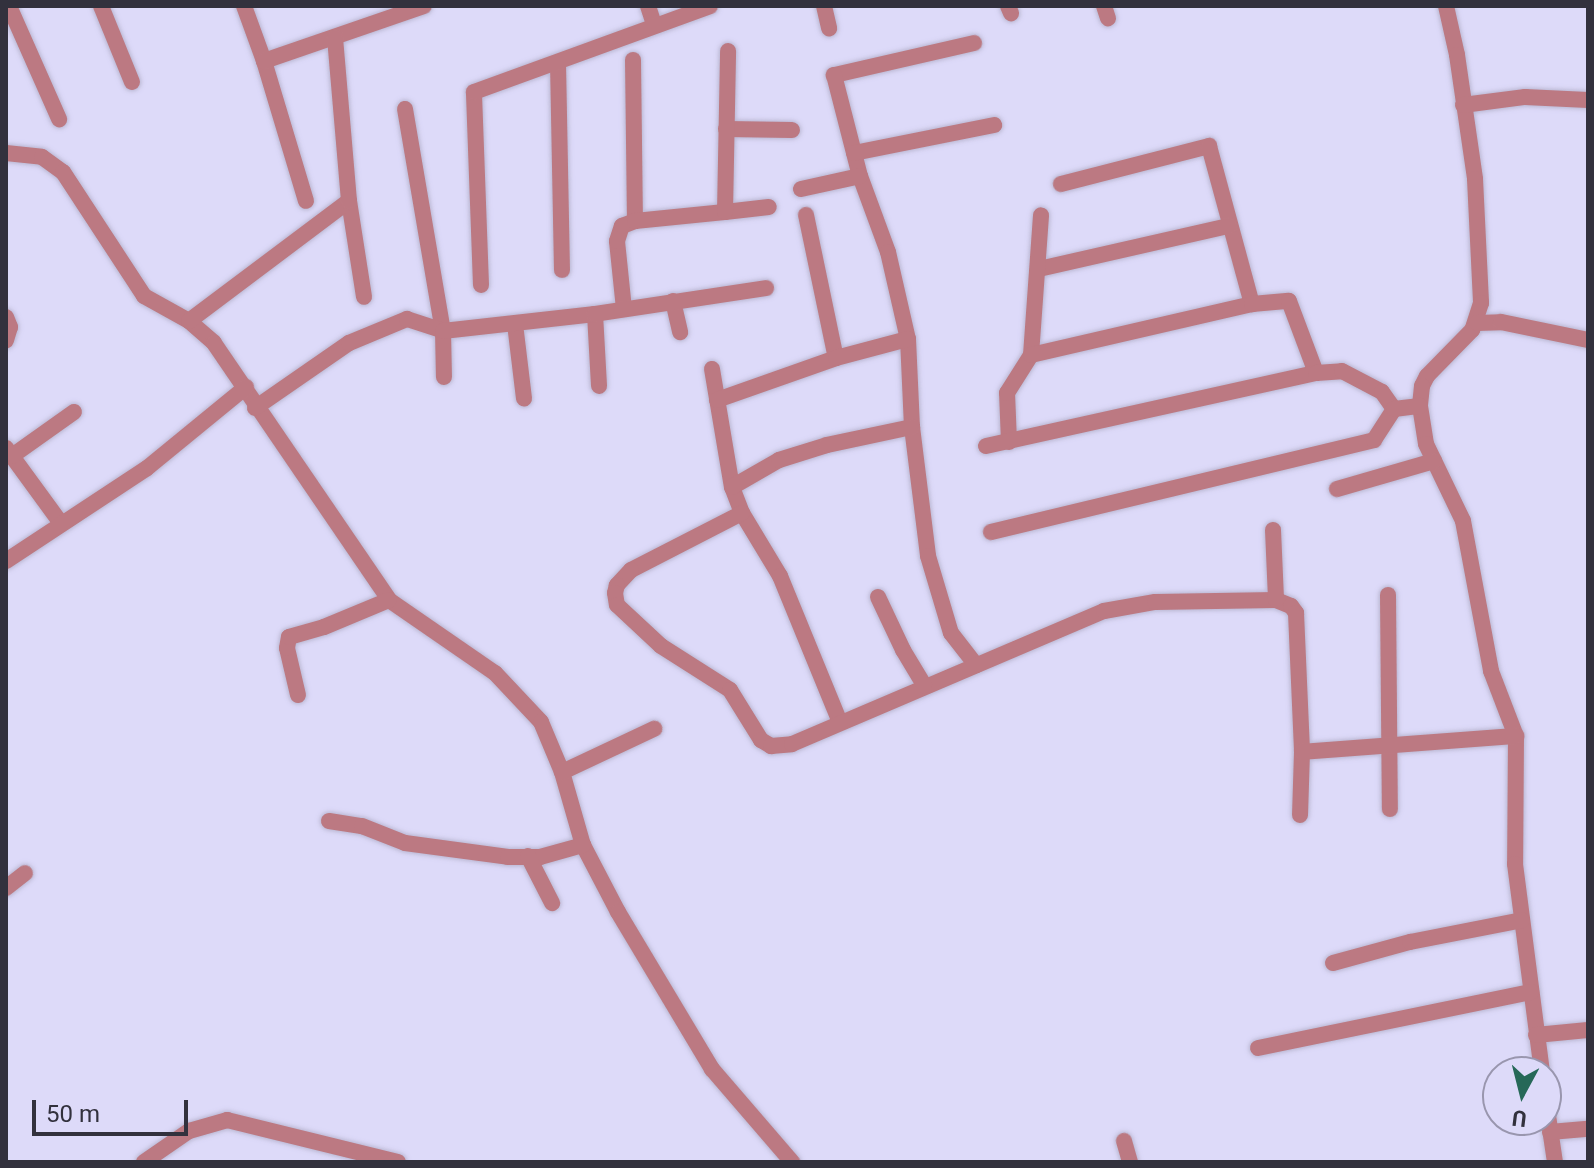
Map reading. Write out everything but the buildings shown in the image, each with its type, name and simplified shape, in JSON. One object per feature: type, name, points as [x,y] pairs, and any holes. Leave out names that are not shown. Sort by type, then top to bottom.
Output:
[{"type":"street","points":[[9,6],[59,119]]},
{"type":"street","points":[[101,6],[132,82]]},
{"type":"street","points":[[244,6],[306,201]]},
{"type":"street","points":[[264,61],[424,6]]},
{"type":"street","points":[[648,6],[654,25]]},
{"type":"street","points":[[481,285],[474,92],[710,6]]},
{"type":"street","points":[[824,6],[829,28]]},
{"type":"street","points":[[1446,6],[1457,55],[1475,179],[1481,286],[1477,323],[1427,376],[1422,386],[1420,406],[1426,444],[1463,521],[1491,671],[1516,736],[1515,864],[1539,1056]]},
{"type":"street","points":[[335,38],[349,201],[364,297]]},
{"type":"street","points":[[974,43],[834,75],[860,176],[888,252],[908,339],[912,427],[928,556],[951,633],[976,665]]},
{"type":"street","points":[[725,212],[728,51]]},
{"type":"street","points":[[633,60],[635,221]]},
{"type":"street","points":[[558,63],[562,270]]},
{"type":"street","points":[[1463,105],[1525,97],[1588,100]]},
{"type":"street","points":[[405,109],[443,331],[444,377]]},
{"type":"street","points":[[854,153],[994,125]]},
{"type":"street","points":[[726,129],[792,130]]},
{"type":"street","points":[[1061,184],[1209,146],[1252,304]]},
{"type":"street","points":[[6,153],[42,157],[63,172],[144,296],[189,321],[214,343],[246,387],[255,408],[389,600],[495,673],[541,722],[562,772],[583,845],[618,912],[712,1069],[792,1162]]},
{"type":"street","points":[[801,189],[860,176]]},
{"type":"street","points":[[189,321],[349,201]]},
{"type":"street","points":[[624,309],[617,241],[620,227],[635,221],[769,207]]},
{"type":"street","points":[[806,215],[836,358]]},
{"type":"street","points":[[1009,442],[1007,393],[1031,355],[1041,215]]},
{"type":"street","points":[[1039,269],[1229,226]]},
{"type":"street","points":[[255,408],[349,343],[386,325],[407,319],[443,331],[595,314],[766,288]]},
{"type":"street","points":[[673,301],[680,332]]},
{"type":"street","points":[[1031,355],[1252,304],[1289,301],[1316,373]]},
{"type":"street","points":[[595,314],[599,386]]},
{"type":"street","points":[[6,317],[10,327],[6,340]]},
{"type":"street","points":[[1477,323],[1501,322],[1588,340]]},
{"type":"street","points":[[515,324],[524,398]]},
{"type":"street","points":[[717,400],[836,358],[908,339]]},
{"type":"street","points":[[712,369],[732,487],[742,513],[780,576],[840,722]]},
{"type":"street","points":[[986,446],[1316,373],[1342,371],[1382,392],[1394,409]]},
{"type":"street","points":[[6,561],[60,522],[147,468],[246,387]]},
{"type":"street","points":[[1394,409],[1420,406]]},
{"type":"street","points":[[991,532],[1374,440],[1394,409]]},
{"type":"street","points":[[60,522],[9,452],[74,412]]},
{"type":"street","points":[[732,487],[779,460],[827,445],[912,427]]},
{"type":"street","points":[[1337,489],[1434,461]]},
{"type":"street","points":[[742,513],[631,570],[617,585],[617,605],[684,664],[721,682],[761,740],[771,746],[792,744],[924,685],[1104,611],[1155,602],[1276,600],[1291,606],[1296,613],[1302,752],[1300,815]]},
{"type":"street","points":[[1273,530],[1276,600]]},
{"type":"street","points":[[1388,595],[1390,809]]},
{"type":"street","points":[[878,597],[924,685]]},
{"type":"street","points":[[298,695],[287,648],[289,637],[324,627],[389,600]]},
{"type":"street","points":[[562,772],[654,729]]},
{"type":"street","points":[[1302,752],[1516,736]]},
{"type":"street","points":[[329,821],[362,826],[391,839],[423,847],[528,856],[583,845]]},
{"type":"street","points":[[528,856],[552,903]]},
{"type":"street","points":[[6,888],[25,873]]},
{"type":"street","points":[[1333,963],[1410,942],[1522,920]]},
{"type":"street","points":[[1258,1048],[1531,992]]},
{"type":"street","points":[[1536,1035],[1588,1030]]},
{"type":"street","points":[[144,1162],[189,1131],[227,1120],[398,1162]]},
{"type":"street","points":[[1562,1131],[1588,1129]]},
{"type":"street","points":[[1551,1136],[1555,1162]]},
{"type":"street","points":[[1124,1141],[1130,1162]]}]
